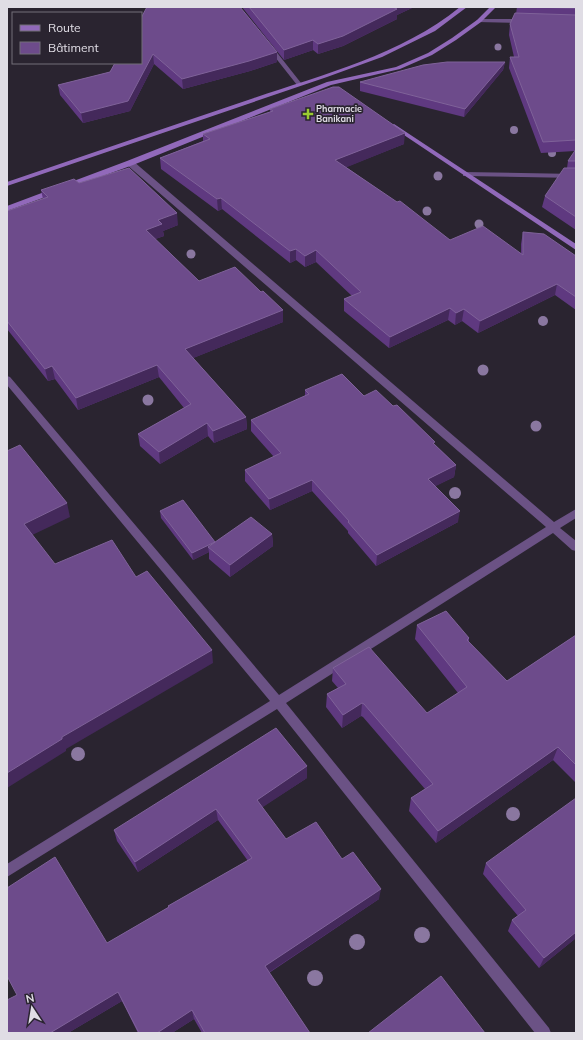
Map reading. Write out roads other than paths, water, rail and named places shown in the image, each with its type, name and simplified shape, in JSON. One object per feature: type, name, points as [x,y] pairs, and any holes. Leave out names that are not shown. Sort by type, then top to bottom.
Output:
[{"type":"street","points":[[7,184],[326,76],[409,43],[452,18],[464,7]]},
{"type":"street","points":[[7,209],[333,85],[398,68],[430,54],[479,21],[493,7]]},
{"type":"street","points":[[479,21],[531,21]]},
{"type":"street","points":[[267,43],[299,84]]},
{"type":"street","points":[[326,76],[333,85]]},
{"type":"street","points":[[388,122],[576,248]]},
{"type":"street","points":[[130,163],[576,547]]},
{"type":"street","points":[[466,174],[576,176]]},
{"type":"street","points":[[7,379],[278,702],[544,1033]]},
{"type":"street","points":[[7,871],[278,702],[576,513]]},
{"type":"place","name":"Pharmacie Banikani","points":[[308,114]]}]
